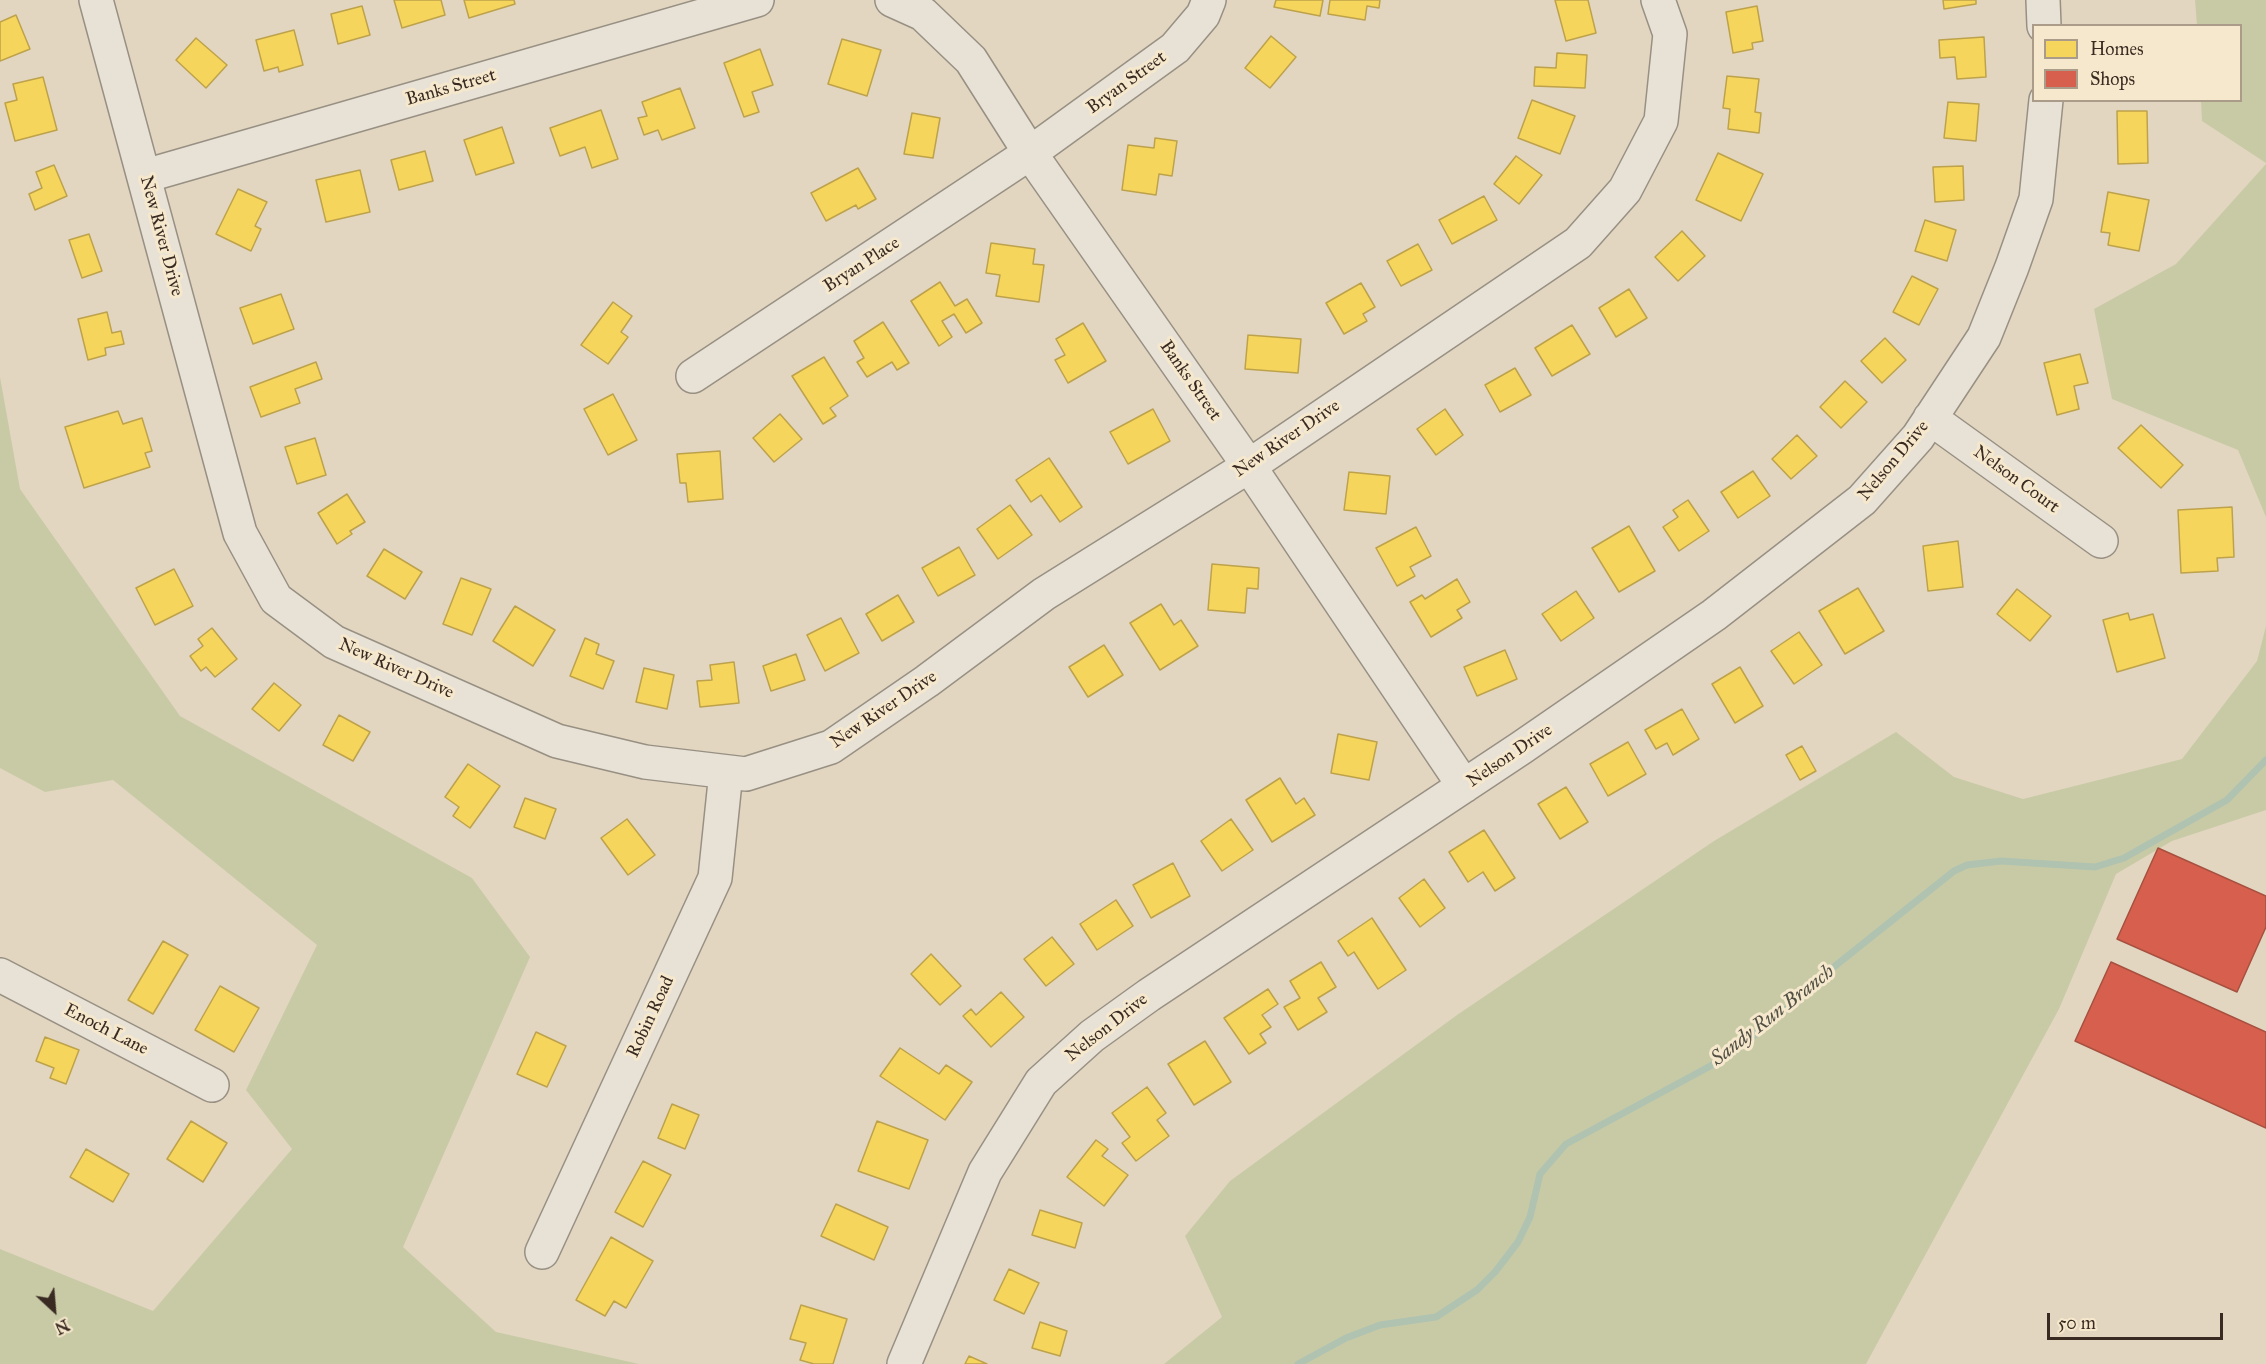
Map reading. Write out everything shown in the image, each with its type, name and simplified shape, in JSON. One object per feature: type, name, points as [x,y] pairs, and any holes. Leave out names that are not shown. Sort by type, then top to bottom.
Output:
[{"type":"street","name":"New River Drive","points":[[96,0],[240,533],[276,599],[334,642],[557,741],[645,762],[746,774],[831,747],[927,681],[1044,594],[1249,466],[1578,243],[1625,190],[1661,121],[1670,34],[1658,0]]},
{"type":"street","name":"Banks Street","points":[[145,176],[757,0]]},
{"type":"street","name":"Banks Street","points":[[892,0],[923,14],[971,60],[1030,153],[1249,466],[1464,786]]},
{"type":"street","name":"Bryan Street","points":[[1030,153],[1175,48],[1203,15],[1209,0]]},
{"type":"street","points":[[2043,0],[2044,24]]},
{"type":"street","name":"Nelson Drive","points":[[904,1364],[984,1172],[1041,1082],[1092,1036],[1149,995],[1464,786],[1714,615],[1862,500],[1917,437],[1984,337],[2036,199],[2046,102]]},
{"type":"street","name":"Bryan Place","points":[[693,376],[1030,153]]},
{"type":"street","name":"Nelson Court","points":[[1930,418],[2101,541]]},
{"type":"street","name":"Robin Road","points":[[542,1252],[716,878],[726,772]]},
{"type":"street","name":"Enoch Lane","points":[[0,975],[212,1085]]},
{"type":"green space","points":[[2195,0],[2266,0],[2266,163],[2202,121],[2201,102],[2242,102],[2242,24],[2197,24]]},
{"type":"green space","points":[[2266,164],[2266,517],[2238,450],[2112,399],[2094,309],[2176,264]]},
{"type":"green space","points":[[0,377],[20,489],[180,716],[472,878],[530,957],[403,1247],[496,1332],[639,1364],[0,1364],[0,1249],[153,1311],[292,1149],[246,1090],[317,945],[113,780],[45,792],[0,768]]},
{"type":"green space","points":[[2266,626],[2266,810],[2172,841],[2116,874],[2059,1009],[1866,1364],[1164,1364],[1222,1317],[1185,1236],[1230,1181],[1457,1015],[1714,841],[1896,732],[1954,777],[2023,799],[2182,759],[2257,661]]},
{"type":"building: Homes","points":[[394,0],[441,0],[445,15],[402,28]]},
{"type":"building: Homes","points":[[464,0],[514,0],[515,4],[469,18]]},
{"type":"building: Homes","points":[[1276,0],[1323,0],[1320,16],[1274,7]]},
{"type":"building: Homes","points":[[1330,0],[1380,0],[1379,8],[1367,6],[1365,20],[1328,14]]},
{"type":"building: Homes","points":[[1555,0],[1588,0],[1596,33],[1566,41]]},
{"type":"building: Homes","points":[[1943,0],[1976,0],[1976,4],[1944,9]]},
{"type":"building: Homes","points":[[362,6],[370,35],[338,44],[331,14]]},
{"type":"building: Homes","points":[[1757,6],[1763,41],[1752,43],[1753,49],[1733,53],[1726,12]]},
{"type":"building: Homes","points":[[16,15],[30,49],[0,61],[0,22]]},
{"type":"building: Homes","points":[[294,30],[303,65],[279,72],[278,67],[264,71],[256,40]]},
{"type":"building: Homes","points":[[1271,36],[1296,57],[1270,88],[1245,68]]},
{"type":"building: Homes","points":[[1984,37],[1986,77],[1957,79],[1955,57],[1940,58],[1939,40]]},
{"type":"building: Homes","points":[[196,38],[227,65],[206,88],[176,60]]},
{"type":"building: Homes","points":[[842,39],[881,50],[867,96],[828,84]]},
{"type":"building: Homes","points":[[760,49],[773,85],[752,92],[759,112],[744,117],[724,63]]},
{"type":"building: Homes","points":[[1557,53],[1587,55],[1585,88],[1534,86],[1535,67],[1556,68]]},
{"type":"building: Homes","points":[[1727,76],[1759,79],[1755,112],[1761,113],[1759,133],[1728,129],[1730,109],[1723,108]]},
{"type":"building: Homes","points":[[43,77],[57,130],[15,141],[5,103],[17,100],[13,84]]},
{"type":"building: Homes","points":[[680,88],[695,128],[662,140],[658,130],[644,135],[638,118],[647,116],[642,102]]},
{"type":"building: Homes","points":[[1532,100],[1575,116],[1560,154],[1518,138]]},
{"type":"building: Homes","points":[[1948,102],[1979,104],[1976,141],[1944,138]]},
{"type":"building: Homes","points":[[601,110],[618,159],[592,168],[585,147],[560,156],[550,128]]},
{"type":"building: Homes","points":[[2117,111],[2147,111],[2148,163],[2118,164]]},
{"type":"building: Homes","points":[[912,113],[940,118],[933,158],[904,154]]},
{"type":"building: Homes","points":[[502,127],[514,163],[476,175],[464,140]]},
{"type":"building: Homes","points":[[1155,138],[1177,141],[1172,176],[1159,174],[1156,195],[1122,190],[1128,145],[1154,148]]},
{"type":"building: Homes","points":[[425,151],[433,181],[399,190],[391,160]]},
{"type":"building: Homes","points":[[1718,153],[1763,174],[1741,221],[1696,200]]},
{"type":"building: Homes","points":[[1516,156],[1542,175],[1519,204],[1494,184]]},
{"type":"building: Homes","points":[[54,165],[67,196],[35,210],[29,194],[42,188],[36,172]]},
{"type":"building: Homes","points":[[1963,166],[1964,200],[1935,202],[1933,167]]},
{"type":"building: Homes","points":[[858,168],[876,199],[858,209],[856,205],[826,221],[811,193]]},
{"type":"building: Homes","points":[[360,170],[370,212],[326,222],[316,180]]},
{"type":"building: Homes","points":[[238,189],[267,202],[255,226],[261,229],[251,251],[216,234]]},
{"type":"building: Homes","points":[[2108,192],[2149,200],[2139,251],[2108,245],[2110,233],[2101,232]]},
{"type":"building: Homes","points":[[1484,196],[1497,220],[1452,244],[1439,220]]},
{"type":"building: Homes","points":[[1925,220],[1956,230],[1947,261],[1915,251]]},
{"type":"building: Homes","points":[[1682,231],[1705,256],[1678,281],[1655,257]]},
{"type":"building: Homes","points":[[89,234],[102,271],[82,278],[69,240]]},
{"type":"building: Homes","points":[[991,243],[1035,249],[1033,264],[1044,265],[1039,302],[996,296],[1000,275],[986,273]]},
{"type":"building: Homes","points":[[1418,244],[1432,270],[1401,286],[1387,261]]},
{"type":"building: Homes","points":[[1912,276],[1938,289],[1919,325],[1893,312]]},
{"type":"building: Homes","points":[[940,282],[955,306],[967,299],[982,323],[966,333],[954,314],[942,321],[952,337],[939,346],[911,301]]},
{"type":"building: Homes","points":[[1361,283],[1375,307],[1363,314],[1367,321],[1344,334],[1326,303]]},
{"type":"building: Homes","points":[[1629,289],[1647,318],[1616,337],[1599,308]]},
{"type":"building: Homes","points":[[281,294],[294,329],[253,344],[240,308]]},
{"type":"building: Homes","points":[[613,302],[632,316],[621,332],[628,337],[608,364],[581,345]]},
{"type":"building: Homes","points":[[107,312],[112,333],[121,331],[124,344],[105,348],[106,355],[88,360],[78,319]]},
{"type":"building: Homes","points":[[883,322],[909,363],[897,370],[892,362],[867,377],[857,362],[864,358],[854,341]]},
{"type":"building: Homes","points":[[1083,323],[1106,361],[1068,383],[1055,360],[1065,355],[1056,339]]},
{"type":"building: Homes","points":[[1572,325],[1590,354],[1552,376],[1535,348]]},
{"type":"building: Homes","points":[[1248,335],[1301,339],[1298,373],[1245,369]]},
{"type":"building: Homes","points":[[1885,338],[1906,360],[1882,383],[1861,361]]},
{"type":"building: Homes","points":[[2080,354],[2088,383],[2074,386],[2079,409],[2057,415],[2044,363]]},
{"type":"building: Homes","points":[[824,357],[848,396],[830,408],[836,416],[823,424],[792,376]]},
{"type":"building: Homes","points":[[316,362],[322,379],[295,389],[300,403],[261,417],[250,387]]},
{"type":"building: Homes","points":[[1515,368],[1531,395],[1500,412],[1485,385]]},
{"type":"building: Homes","points":[[1845,381],[1867,402],[1841,428],[1820,407]]},
{"type":"building: Homes","points":[[613,394],[637,440],[608,455],[584,409]]},
{"type":"building: Homes","points":[[1153,409],[1170,441],[1128,464],[1110,432]]},
{"type":"building: Homes","points":[[1445,409],[1463,435],[1436,455],[1417,429]]},
{"type":"building: Homes","points":[[118,411],[123,424],[142,418],[152,451],[145,453],[150,467],[84,488],[65,427]]},
{"type":"building: Homes","points":[[780,414],[802,439],[774,462],[753,438]]},
{"type":"building: Homes","points":[[2141,425],[2183,465],[2161,488],[2118,448]]},
{"type":"building: Homes","points":[[1797,435],[1817,456],[1791,479],[1772,459]]},
{"type":"building: Homes","points":[[315,438],[326,475],[297,484],[285,447]]},
{"type":"building: Homes","points":[[720,451],[723,499],[688,502],[686,483],[680,483],[677,454]]},
{"type":"building: Homes","points":[[1049,458],[1082,507],[1060,522],[1041,495],[1031,502],[1016,480]]},
{"type":"building: Homes","points":[[1753,471],[1770,496],[1738,518],[1721,492]]},
{"type":"building: Homes","points":[[1349,472],[1390,476],[1386,514],[1344,510]]},
{"type":"building: Homes","points":[[347,494],[365,522],[350,531],[352,534],[337,544],[318,513]]},
{"type":"building: Homes","points":[[1688,500],[1709,531],[1679,551],[1663,527],[1678,517],[1673,510]]},
{"type":"building: Homes","points":[[1010,505],[1032,535],[998,559],[977,529]]},
{"type":"building: Homes","points":[[2232,507],[2234,557],[2217,558],[2218,571],[2181,573],[2178,510]]},
{"type":"building: Homes","points":[[1629,526],[1655,571],[1619,592],[1592,548]]},
{"type":"building: Homes","points":[[1416,527],[1431,556],[1410,567],[1415,576],[1397,586],[1376,548]]},
{"type":"building: Homes","points":[[1958,541],[1963,587],[1928,591],[1923,546]]},
{"type":"building: Homes","points":[[959,547],[975,575],[938,596],[922,568]]},
{"type":"building: Homes","points":[[384,549],[422,572],[405,599],[367,576]]},
{"type":"building: Homes","points":[[1212,564],[1259,568],[1258,589],[1247,588],[1245,613],[1208,610]]},
{"type":"building: Homes","points":[[174,569],[193,606],[155,625],[136,588]]},
{"type":"building: Homes","points":[[461,578],[491,589],[472,635],[443,624]]},
{"type":"building: Homes","points":[[1457,579],[1470,602],[1457,610],[1462,618],[1431,637],[1410,602],[1422,595],[1425,599]]},
{"type":"building: Homes","points":[[1858,588],[1884,631],[1845,654],[1819,611]]},
{"type":"building: Homes","points":[[2017,589],[2051,616],[2030,641],[1997,614]]},
{"type":"building: Homes","points":[[1576,591],[1594,618],[1561,641],[1542,614]]},
{"type":"building: Homes","points":[[898,595],[914,622],[882,641],[866,614]]},
{"type":"building: Homes","points":[[1161,604],[1174,625],[1181,620],[1198,646],[1160,670],[1130,623]]},
{"type":"building: Homes","points":[[515,606],[555,630],[533,666],[493,641]]},
{"type":"building: Homes","points":[[2128,613],[2130,620],[2153,614],[2165,658],[2117,672],[2103,620]]},
{"type":"building: Homes","points":[[841,618],[859,653],[825,671],[807,635]]},
{"type":"building: Homes","points":[[212,628],[237,659],[215,677],[206,667],[201,671],[190,656],[203,646],[198,639]]},
{"type":"building: Homes","points":[[1799,632],[1822,665],[1794,684],[1771,651]]},
{"type":"building: Homes","points":[[585,638],[599,644],[596,654],[614,661],[603,689],[570,676]]},
{"type":"building: Homes","points":[[1104,645],[1123,675],[1088,697],[1069,667]]},
{"type":"building: Homes","points":[[1505,650],[1517,679],[1477,696],[1464,667]]},
{"type":"building: Homes","points":[[796,654],[805,680],[771,691],[763,666]]},
{"type":"building: Homes","points":[[734,662],[739,703],[700,707],[697,681],[712,680],[710,665]]},
{"type":"building: Homes","points":[[1740,667],[1763,706],[1735,723],[1712,684]]},
{"type":"building: Homes","points":[[644,668],[674,675],[667,709],[636,702]]},
{"type":"building: Homes","points":[[274,683],[301,705],[279,731],[252,709]]},
{"type":"building: Homes","points":[[1682,709],[1699,739],[1673,755],[1667,743],[1656,749],[1645,730]]},
{"type":"building: Homes","points":[[339,715],[370,732],[353,761],[323,745]]},
{"type":"building: Homes","points":[[1338,734],[1377,742],[1369,780],[1331,773]]},
{"type":"building: Homes","points":[[1628,742],[1646,774],[1608,796],[1590,764]]},
{"type":"building: Homes","points":[[1802,746],[1816,771],[1800,780],[1786,755]]},
{"type":"building: Homes","points":[[468,764],[500,786],[470,828],[453,816],[459,807],[445,797]]},
{"type":"building: Homes","points":[[1280,778],[1296,804],[1304,798],[1315,815],[1272,842],[1246,800]]},
{"type":"building: Homes","points":[[1566,787],[1588,822],[1560,839],[1538,804]]},
{"type":"building: Homes","points":[[525,798],[556,809],[545,839],[514,827]]},
{"type":"building: Homes","points":[[627,819],[655,855],[628,875],[601,838]]},
{"type":"building: Homes","points":[[1231,819],[1253,850],[1222,871],[1201,841]]},
{"type":"building: Homes","points":[[1484,830],[1515,878],[1495,891],[1483,872],[1468,882],[1449,852]]},
{"type":"building: Homes","points":[[1173,863],[1190,896],[1151,918],[1133,885]]},
{"type":"building: Homes","points":[[1424,879],[1445,908],[1420,927],[1399,898]]},
{"type":"building: Homes","points":[[1116,900],[1133,926],[1097,950],[1080,924]]},
{"type":"building: Homes","points":[[1372,918],[1406,970],[1378,989],[1354,952],[1348,956],[1338,941]]},
{"type":"building: Homes","points":[[1052,937],[1074,964],[1046,986],[1024,959]]},
{"type":"building: Homes","points":[[163,941],[188,955],[153,1014],[128,1000]]},
{"type":"building: Homes","points":[[931,954],[961,986],[940,1005],[911,974]]},
{"type":"building: Homes","points":[[1321,962],[1336,987],[1318,998],[1327,1012],[1298,1030],[1284,1007],[1300,998],[1290,981]]},
{"type":"building: Homes","points":[[220,986],[259,1008],[234,1052],[195,1030]]},
{"type":"building: Homes","points":[[1268,989],[1278,1004],[1262,1015],[1271,1027],[1260,1034],[1266,1043],[1249,1054],[1224,1018]]},
{"type":"building: Homes","points":[[1001,992],[1024,1017],[991,1047],[963,1016],[971,1009],[976,1015]]},
{"type":"building: Homes","points":[[536,1032],[566,1046],[547,1087],[517,1074]]},
{"type":"building: Homes","points":[[45,1037],[79,1050],[66,1084],[50,1078],[54,1068],[36,1061]]},
{"type":"building: Homes","points":[[1205,1041],[1231,1082],[1194,1105],[1168,1064]]},
{"type":"building: Homes","points":[[900,1048],[939,1074],[946,1065],[972,1082],[945,1120],[880,1076]]},
{"type":"building: Homes","points":[[1147,1087],[1166,1113],[1157,1120],[1169,1136],[1136,1161],[1122,1143],[1130,1137],[1112,1113]]},
{"type":"building: Homes","points":[[672,1104],[699,1115],[685,1149],[658,1138]]},
{"type":"building: Homes","points":[[191,1121],[227,1143],[203,1182],[167,1159]]},
{"type":"building: Homes","points":[[877,1121],[928,1140],[909,1189],[858,1171]]},
{"type":"building: Homes","points":[[1096,1140],[1108,1149],[1102,1156],[1128,1175],[1104,1206],[1067,1177]]},
{"type":"building: Homes","points":[[86,1149],[129,1174],[113,1202],[70,1177]]},
{"type":"building: Homes","points":[[643,1161],[671,1175],[643,1227],[615,1212]]},
{"type":"building: Homes","points":[[836,1204],[888,1227],[874,1260],[821,1236]]},
{"type":"building: Homes","points":[[1040,1210],[1082,1223],[1075,1248],[1032,1235]]},
{"type":"building: Homes","points":[[611,1237],[653,1261],[626,1308],[614,1301],[605,1316],[576,1300]]},
{"type":"building: Homes","points":[[1009,1269],[1039,1283],[1024,1314],[994,1300]]},
{"type":"building: Homes","points":[[801,1305],[847,1319],[833,1364],[814,1364],[800,1360],[806,1343],[790,1339]]},
{"type":"building: Homes","points":[[1040,1322],[1067,1331],[1060,1356],[1032,1348]]},
{"type":"building: Homes","points":[[969,1356],[987,1364],[965,1364]]},
{"type":"building: Shops","points":[[2158,848],[2266,896],[2266,927],[2237,992],[2117,939]]},
{"type":"building: Shops","points":[[2111,962],[2266,1032],[2266,1128],[2075,1041]]},
{"type":"waterway","name":"Sandy Run Branch","points":[[1298,1364],[1346,1338],[1380,1325],[1436,1317],[1477,1290],[1495,1272],[1518,1242],[1530,1217],[1540,1174],[1566,1144],[1727,1057],[1835,966],[1954,871],[1967,865],[2001,861],[2095,867],[2124,858],[2227,800],[2266,760]]}]
